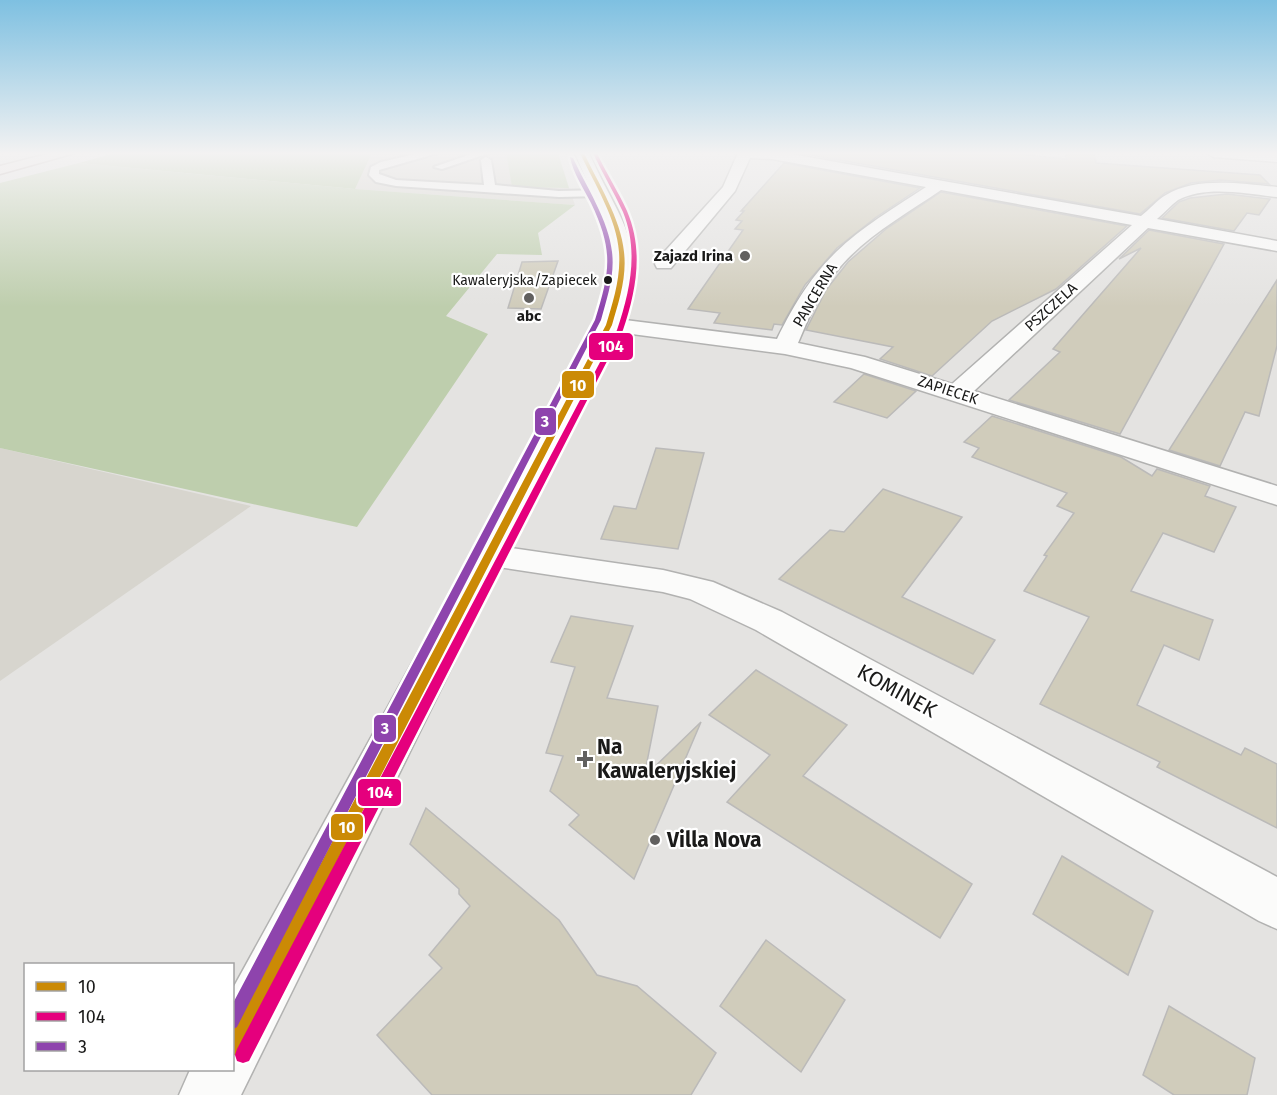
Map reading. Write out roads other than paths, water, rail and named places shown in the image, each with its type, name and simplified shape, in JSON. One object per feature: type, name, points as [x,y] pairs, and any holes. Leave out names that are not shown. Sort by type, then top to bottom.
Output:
[{"type":"street","points":[[234,1045],[609,325],[621,289],[624,266],[622,239],[606,204]]},
{"type":"street","points":[[664,264],[716,204]]},
{"type":"street","name":"PANCERNA","points":[[785,347],[816,288],[836,259],[911,204]]},
{"type":"street","points":[[1045,204],[1277,246]]},
{"type":"street","name":"PSZCZELA","points":[[957,393],[1166,204]]},
{"type":"street","name":"ZAPIECEK","points":[[609,325],[785,347],[857,362],[1277,496]]},
{"type":"street","name":"KOMINEK","points":[[490,556],[635,575],[701,590],[780,627],[1135,822],[1277,904]]},
{"type":"street","points":[[209,1095],[221,1071]]},
{"type":"place","name":"Zajazd Irina","points":[[745,256]]},
{"type":"place","name":"Kawaleryjska/Zapiecek","points":[[608,280]]},
{"type":"place","name":"abc","points":[[529,298]]},
{"type":"place","name":"Na Kawaleryjskiej","points":[[585,759]]},
{"type":"place","name":"Villa Nova","points":[[655,840]]}]
